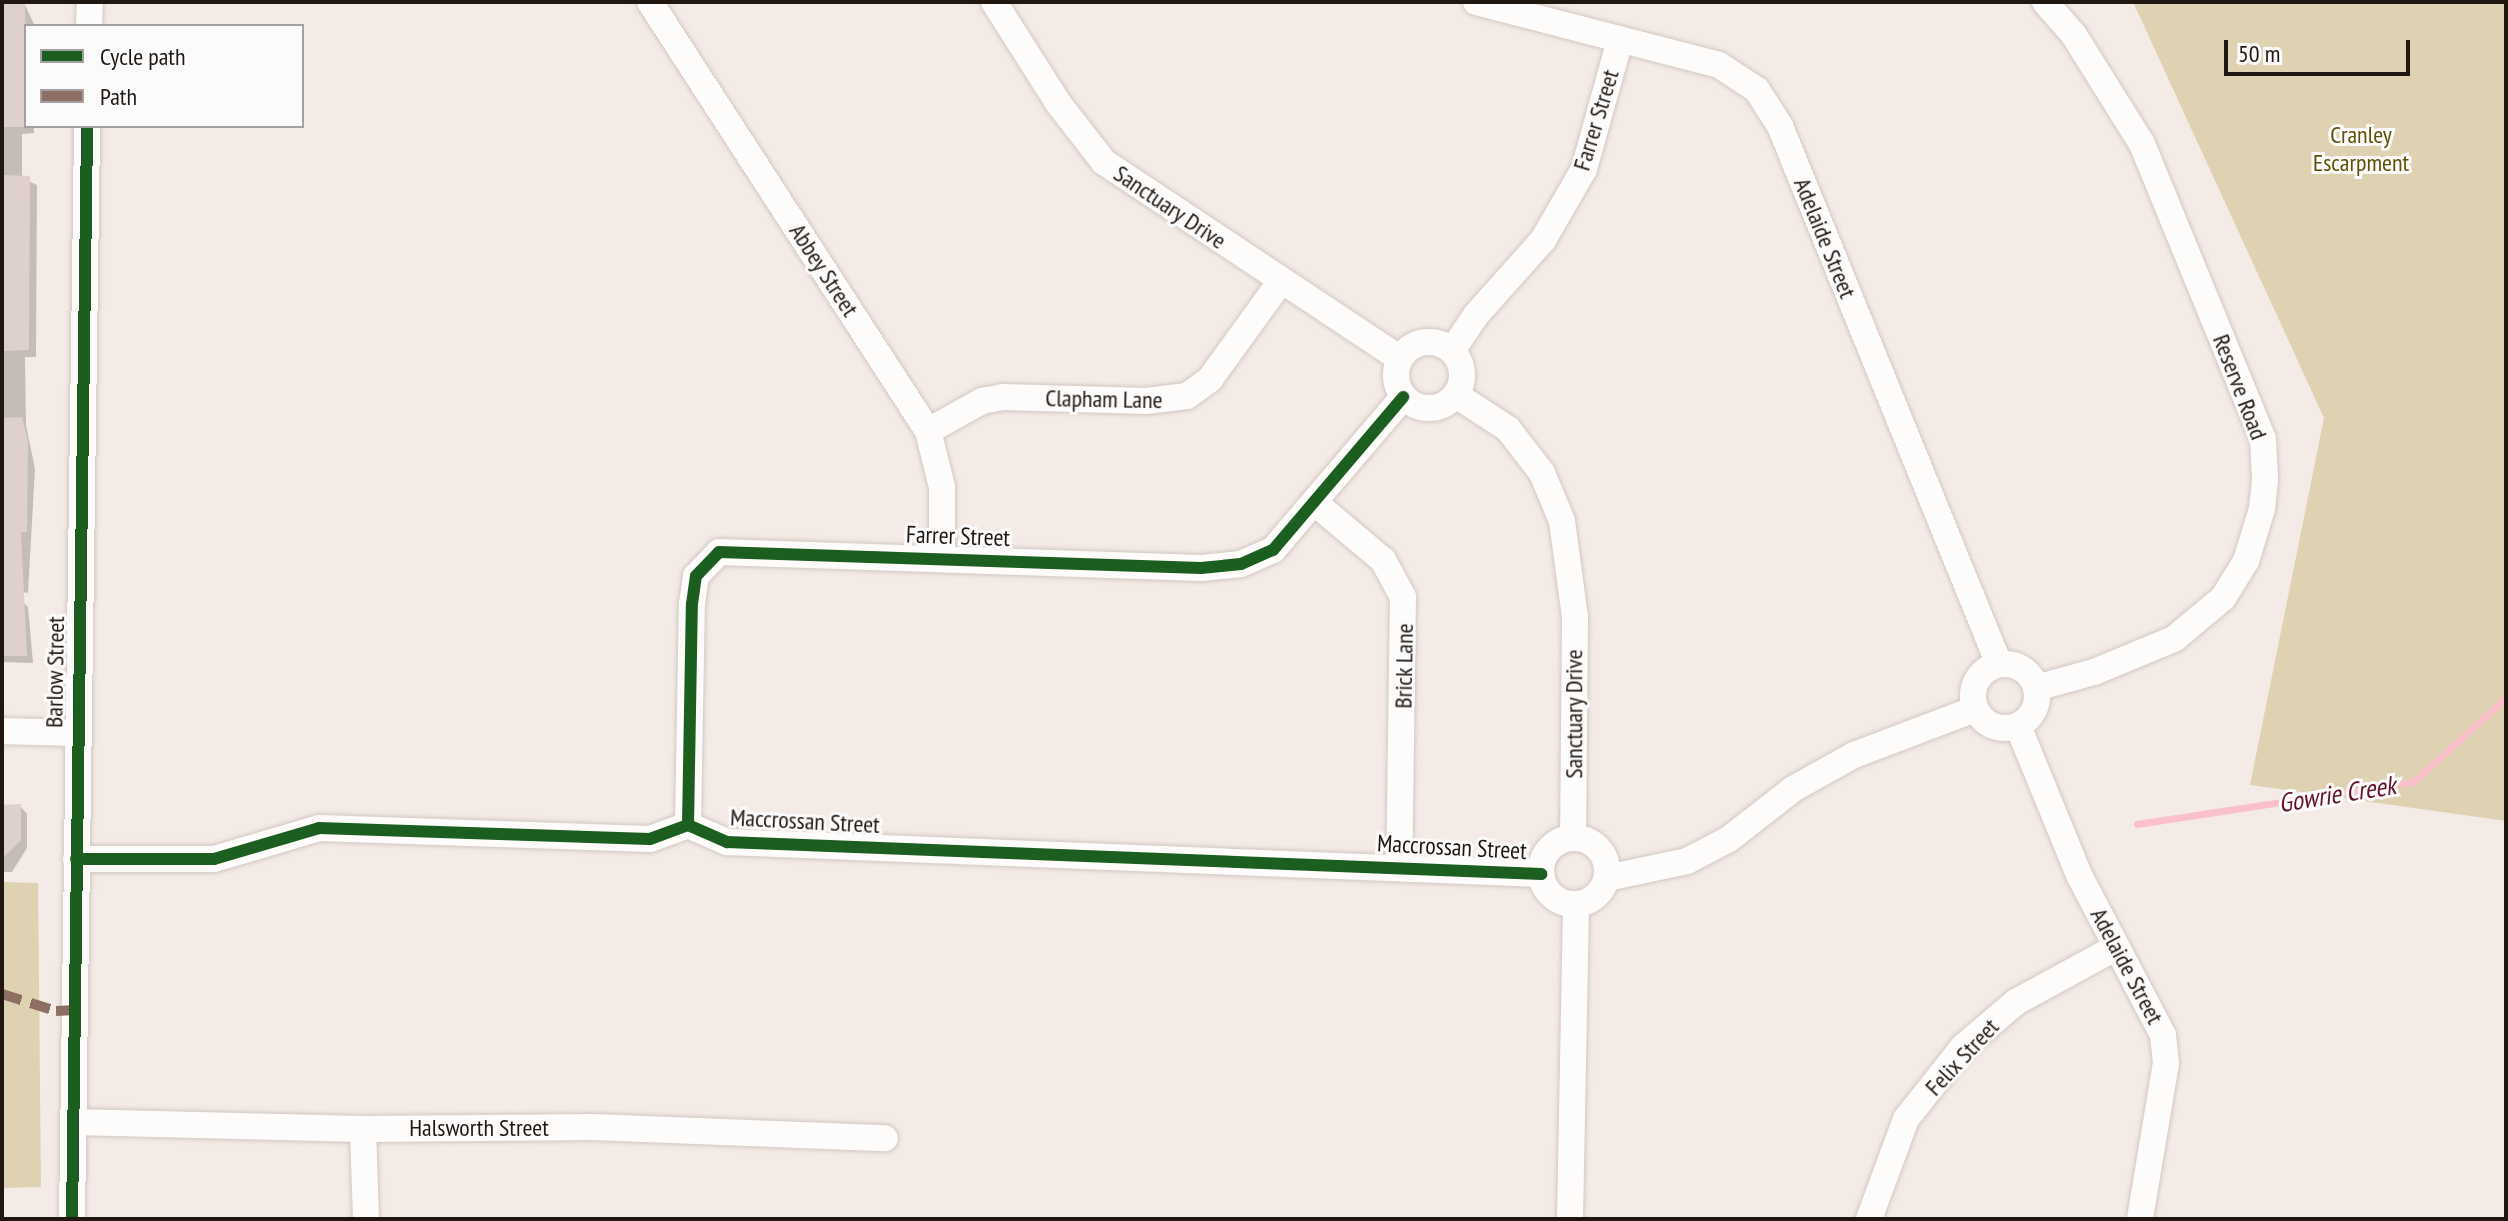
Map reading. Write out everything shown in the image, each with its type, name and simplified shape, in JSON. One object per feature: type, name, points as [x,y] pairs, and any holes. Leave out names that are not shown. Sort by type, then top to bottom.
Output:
[{"type":"street","points":[[89,24],[90,2]]},
{"type":"street","name":"Abbey Street","points":[[650,2],[928,431],[942,487],[942,557]]},
{"type":"street","name":"Sanctuary Drive","points":[[994,2],[1058,103],[1104,162],[1399,358]]},
{"type":"street","name":"Adelaide Street","points":[[1476,2],[1719,65],[1757,90],[1780,126],[1999,664]]},
{"type":"street","name":"Reserve Road","points":[[2036,688],[2094,672],[2174,639],[2223,598],[2246,561],[2262,509],[2265,479],[2263,439],[2142,144],[2074,35],[2045,2]]},
{"type":"street","name":"Farrer Street","points":[[1452,351],[1476,315],[1543,240],[1584,169],[1620,40]]},
{"type":"street","name":"Barlow Street","points":[[72,1219],[76,733],[87,128]]},
{"type":"street","name":"Clapham Lane","points":[[928,431],[982,401],[1003,397],[1146,401],[1187,396],[1210,379],[1281,281]]},
{"type":"street","points":[[1428,341],[1452,351],[1462,370],[1456,395],[1425,408],[1403,397],[1395,379],[1399,358],[1407,349],[1428,341]]},
{"type":"street","name":"Sanctuary Drive","points":[[1456,395],[1508,429],[1542,473],[1562,521],[1575,617],[1573,838]]},
{"type":"street","name":"Farrer Street","points":[[688,825],[692,604],[696,576],[705,562],[719,552],[1225,567],[1273,550],[1403,397]]},
{"type":"street","name":"Brick Lane","points":[[1315,503],[1383,560],[1403,597],[1399,867]]},
{"type":"street","points":[[1999,664],[2018,666],[2036,688],[2032,715],[2018,726],[1998,728],[1975,709],[1976,681],[1999,664]]},
{"type":"street","points":[[1607,878],[1687,861],[1729,839],[1793,789],[1854,755],[1975,709]]},
{"type":"street","name":"Adelaide Street","points":[[2018,726],[2115,948],[2152,1008],[2166,1049],[2140,1219]]},
{"type":"street","points":[[2,731],[76,733]]},
{"type":"street","points":[[76,859],[214,859],[319,828],[650,839],[688,825]]},
{"type":"street","name":"Maccrossan Street","points":[[688,825],[727,842],[1541,874]]},
{"type":"street","points":[[1573,838],[1602,852],[1607,878],[1595,898],[1576,905],[1551,896],[1541,874],[1550,848],[1573,838]]},
{"type":"street","points":[[1570,1219],[1576,905]]},
{"type":"street","name":"Felix Street","points":[[1869,1219],[1882,1171],[1906,1119],[1963,1047],[2016,1002],[2115,948]]},
{"type":"street","name":"Halsworth Street","points":[[73,1122],[363,1129],[592,1127],[885,1138]]},
{"type":"street","points":[[363,1129],[366,1219]]},
{"type":"green space","name":"Cranley Escarpment","points":[[2133,2],[2506,2],[2506,821],[2250,785],[2324,418]]},
{"type":"green space","points":[[2,882],[38,883],[41,1187],[2,1188]]},
{"type":"building","points":[[2,3],[25,3],[24,127],[2,127]]},
{"type":"building","points":[[2,175],[30,176],[29,350],[2,351]]},
{"type":"building","points":[[22,417],[28,441],[27,532],[21,532],[27,656],[2,656],[2,418]]},
{"type":"building","points":[[21,804],[21,840],[2,859],[2,805]]},
{"type":"waterway","name":"Gowrie Creek","points":[[2137,824],[2413,782],[2506,698]]},
{"type":"marked path","points":[[2,994],[56,1011],[75,1010]]},
{"type":"cycle path","points":[[72,1219],[87,128]]},
{"type":"cycle path","points":[[688,825],[692,604],[696,576],[719,552],[1201,568],[1241,564],[1273,550],[1403,397]]},
{"type":"cycle path","points":[[76,859],[214,859],[319,828],[650,839],[688,825],[727,842],[1541,874]]}]
